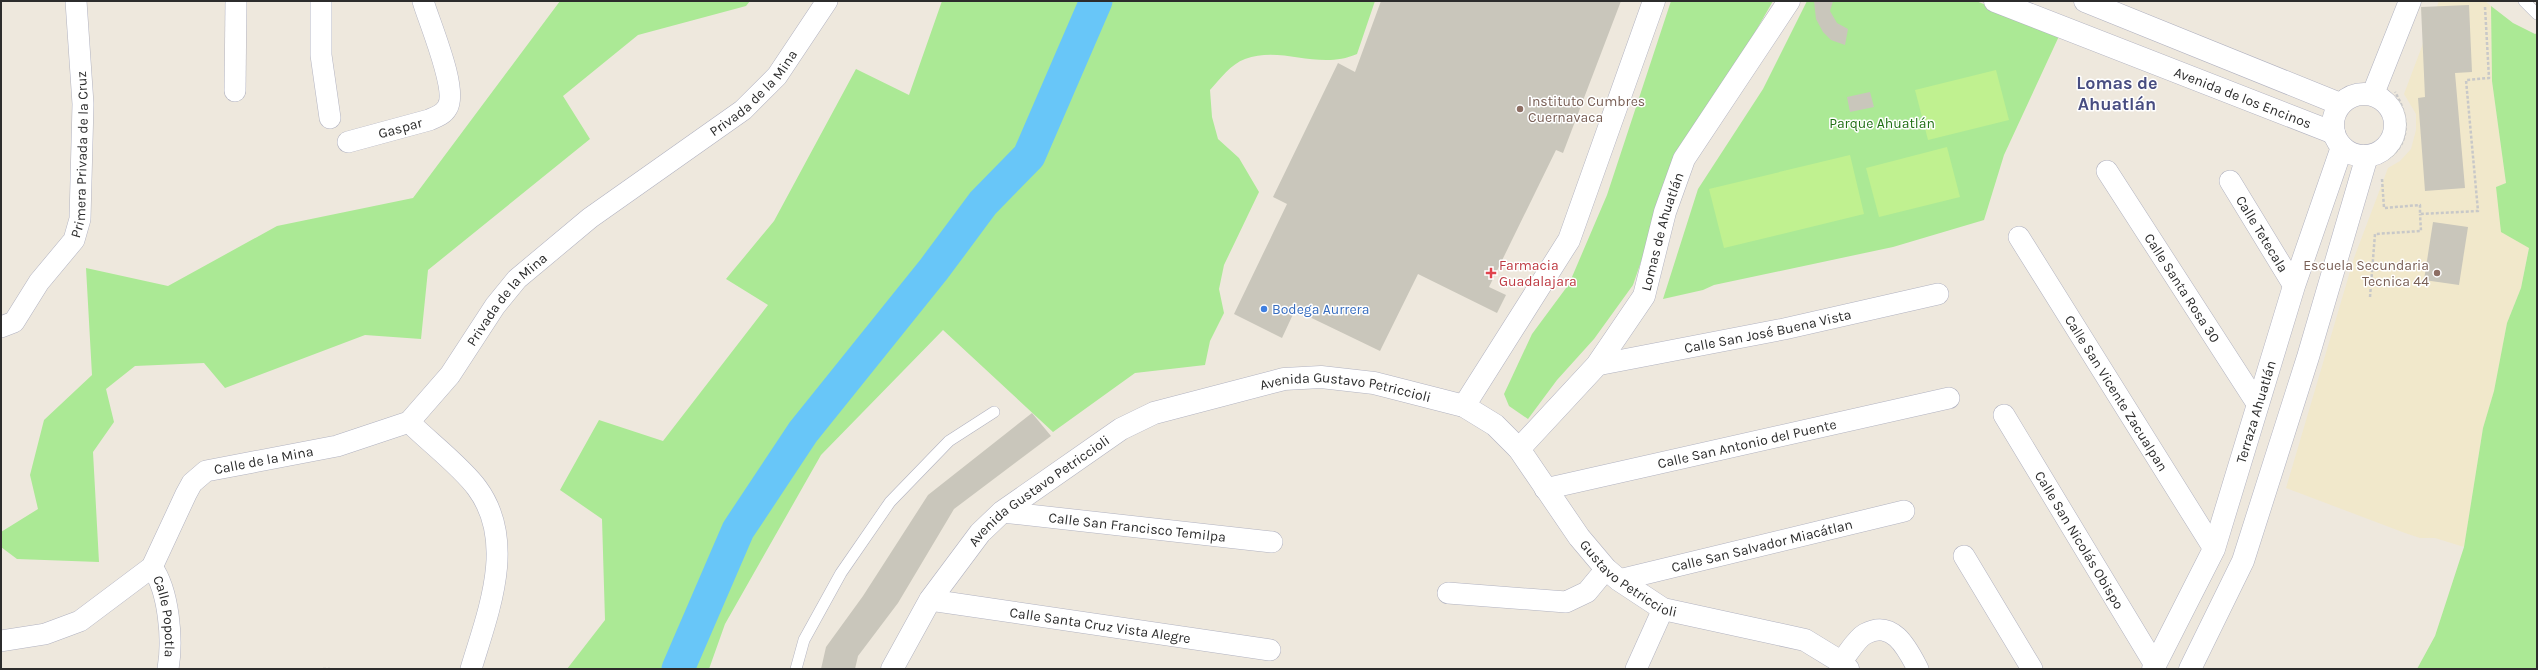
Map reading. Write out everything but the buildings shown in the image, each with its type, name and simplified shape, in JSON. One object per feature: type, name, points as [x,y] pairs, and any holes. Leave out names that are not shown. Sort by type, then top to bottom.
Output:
[{"type":"street","name":"Primera Privada de la Cruz","points":[[1,327],[14,322],[39,282],[74,240],[80,219],[83,104],[76,1]]},
{"type":"street","points":[[235,91],[236,1]]},
{"type":"street","points":[[321,1],[321,55],[330,118]]},
{"type":"street","name":"Gaspar","points":[[348,142],[429,120],[441,115],[448,107],[450,95],[446,74],[423,1]]},
{"type":"street","name":"Privada de la Mina","points":[[409,422],[450,375],[495,306],[517,279],[590,218],[743,110],[777,76],[827,1]]},
{"type":"street","points":[[1464,406],[1569,240],[1654,1]]},
{"type":"street","name":"Lomas de Ahuatlán","points":[[1519,449],[1597,364],[1644,296],[1665,212],[1684,159],[1789,1]]},
{"type":"street","name":"Avenida de los Encinos","points":[[1995,1],[2338,140]]},
{"type":"street","name":"Avenida de los Encinos","points":[[2085,1],[2340,104]]},
{"type":"street","points":[[2376,88],[2409,1]]},
{"type":"street","points":[[2370,168],[2338,140],[2333,123],[2340,104],[2355,94],[2376,88]]},
{"type":"street","points":[[2190,669],[2244,560],[2370,168],[2395,133],[2394,114],[2376,88]]},
{"type":"street","name":"Terraza Ahuatlán","points":[[2154,667],[2214,549],[2338,140]]},
{"type":"street","name":"Calle Santa Rosa 30","points":[[2107,170],[2258,405]]},
{"type":"street","name":"Calle Tetecala","points":[[2230,181],[2294,286]]},
{"type":"street","name":"Calle San Vicente Zacualpan","points":[[2019,237],[2214,549]]},
{"type":"street","name":"Calle San José Buena Vista","points":[[1597,364],[1784,329],[1938,294]]},
{"type":"street","name":"Avenida Gustavo Petriccioli","points":[[892,669],[930,600],[980,533],[1002,512],[1121,429],[1148,416],[1284,379],[1321,376],[1374,383],[1464,406]]},
{"type":"street","name":"Calle San Antonio del Puente","points":[[1545,489],[1949,398]]},
{"type":"street","name":"Gustavo Petriccioli","points":[[1464,406],[1495,425],[1519,449],[1579,537],[1613,574],[1663,609],[1805,640],[1844,666]]},
{"type":"street","name":"Calle San Nicolás Obispo","points":[[2004,415],[2154,667]]},
{"type":"street","points":[[409,422],[476,486],[494,518],[497,560],[494,583],[487,615],[471,669]]},
{"type":"street","name":"Calle de la Mina","points":[[1,641],[45,634],[80,621],[152,567],[192,483],[206,471],[337,446],[409,422]]},
{"type":"street","name":"Calle San Salvador Miacátlan","points":[[1613,574],[1904,511]]},
{"type":"street","name":"Calle San Francisco Temilpa","points":[[1002,512],[1272,542]]},
{"type":"street","points":[[1964,556],[2032,669]]},
{"type":"street","name":"Calle Popotla","points":[[152,567],[162,583],[168,607],[168,669]]},
{"type":"street","points":[[1448,593],[1566,602],[1578,598],[1613,574]]},
{"type":"street","name":"Calle Santa Cruz Vista Alegre","points":[[930,600],[1270,650]]},
{"type":"street","points":[[1636,669],[1663,609]]},
{"type":"street","points":[[1844,666],[1864,634],[1882,629],[1889,630],[1906,646],[1918,669]]},
{"type":"lane","points":[[2524,1],[2537,14]]},
{"type":"lane","points":[[796,669],[804,640],[841,573],[890,502],[949,441],[994,412]]},
{"type":"path","points":[[2420,214],[2478,211],[2466,80],[2489,78],[2484,7]]},
{"type":"path","points":[[2370,297],[2376,234],[2421,231],[2420,205],[2384,208],[2370,168],[2398,152],[2407,129],[2399,99],[2393,89],[2376,88]]},
{"type":"path","points":[[323,669],[330,669]]},
{"type":"shaded area","name":"Escuela Secundaria Tecnica 44","points":[[2439,1],[2485,1],[2491,6],[2492,81],[2506,183],[2496,187],[2529,247],[2521,288],[2507,323],[2494,392],[2483,428],[2464,547],[2435,538],[2420,538],[2286,488],[2354,258],[2388,168],[2400,161],[2411,149],[2416,130],[2416,114],[2404,94]]},
{"type":"green space","points":[[560,1],[750,1],[746,6],[638,35],[563,96],[590,139],[428,270],[421,339],[365,335],[225,388],[204,363],[135,366],[106,389],[114,422],[93,452],[99,562],[17,559],[1,547],[1,532],[38,509],[30,475],[44,420],[92,375],[86,268],[168,286],[277,226],[413,198]]},
{"type":"green space","points":[[942,1],[1375,1],[1357,54],[1343,59],[1328,60],[1259,55],[1235,64],[1210,90],[1212,117],[1218,139],[1239,158],[1259,192],[1224,265],[1219,289],[1224,313],[1210,341],[1205,365],[1135,373],[1053,432],[943,330],[821,455],[725,624],[709,669],[567,669],[605,620],[602,519],[560,490],[599,420],[663,441],[768,305],[726,279],[774,221],[856,69],[909,95]]},
{"type":"green space","points":[[1671,1],[1773,1],[1719,95],[1682,142],[1633,285],[1594,339],[1557,380],[1528,419],[1509,406],[1504,394],[1532,334],[1569,284],[1607,195]]},
{"type":"green space","name":"Parque Ahuatlán","points":[[1807,1],[1976,1],[2060,34],[2004,155],[1984,220],[1893,247],[1714,285],[1703,290],[1663,299],[1698,189],[1763,89]]},
{"type":"green space","points":[[2491,6],[2513,23],[2535,34],[2537,33],[2537,669],[2417,669],[2435,636],[2464,547],[2483,428],[2494,391],[2507,323],[2521,288],[2529,248],[2501,232],[2496,187],[2506,183],[2492,81]]},
{"type":"green space","points":[[1996,70],[2009,120],[1928,140],[1915,90]]},
{"type":"green space","points":[[1947,147],[1960,197],[1879,217],[1866,168]]},
{"type":"green space","points":[[1850,155],[1864,214],[1724,248],[1709,189]]},
{"type":"waterway","points":[[678,669],[738,530],[803,432],[934,269],[983,203],[1029,156],[1096,1]]},
{"type":"place","name":"Instituto Cumbres Cuernavaca","points":[[1520,109]]},
{"type":"place","name":"Farmacia Guadalajara","points":[[1491,273]]},
{"type":"place","name":"Escuela Secundaria Tecnica 44","points":[[2437,273]]},
{"type":"place","name":"Bodega Aurrera","points":[[1264,309]]},
{"type":"district","name":"Lomas de Ahuatlán","points":[[2117,93]]}]
